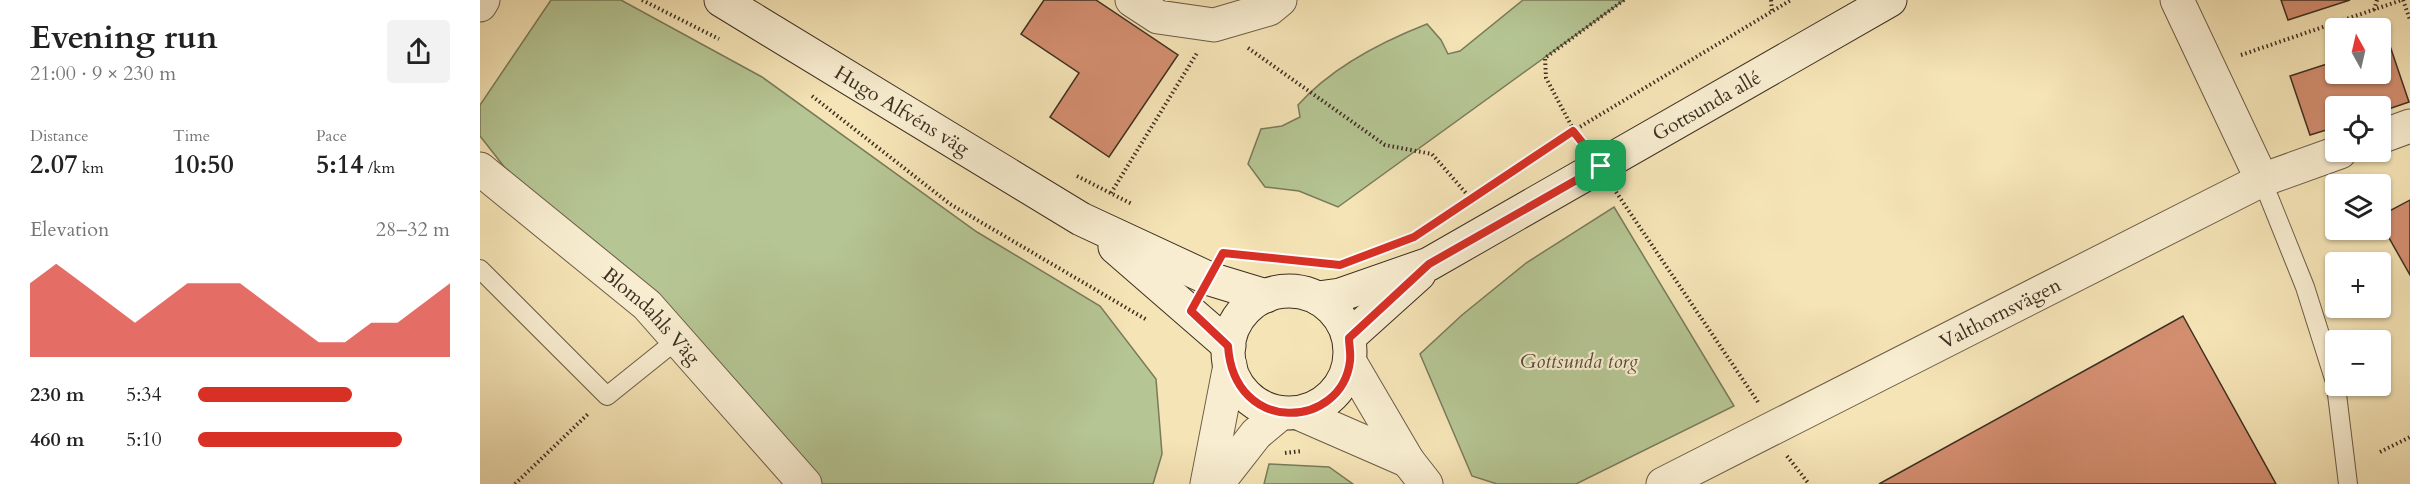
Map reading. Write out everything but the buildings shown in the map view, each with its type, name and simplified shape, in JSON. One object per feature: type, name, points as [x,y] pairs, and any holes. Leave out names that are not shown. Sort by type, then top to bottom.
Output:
[{"type":"street","points":[[480,5],[483,0]]},
{"type":"street","name":"Hugo Alfvéns väg","points":[[721,0],[1081,219],[1210,279],[1266,296]]},
{"type":"street","points":[[1132,0],[1158,17],[1214,25],[1269,9],[1280,0]]},
{"type":"street","name":"Gottsunda allé","points":[[1318,298],[1340,295],[1429,264],[1890,0]]},
{"type":"street","points":[[2177,0],[2262,180]]},
{"type":"street","points":[[2391,133],[2410,126]]},
{"type":"street","name":"Valthornsvägen","points":[[1663,484],[1779,440],[2262,180],[2325,157]]},
{"type":"street","name":"Blomdahls Väg","points":[[480,169],[647,305],[805,484]]},
{"type":"street","name":"Hugo Alfvéns väg","points":[[1081,219],[1229,356]]},
{"type":"street","name":"Gottsunda allé","points":[[1349,350],[1429,264]]},
{"type":"street","points":[[1207,484],[1234,327],[1244,311],[1266,296],[1292,291],[1318,298],[1338,316],[1349,350],[1417,473]]},
{"type":"street","points":[[1217,484],[1256,434],[1289,413],[1315,408],[1330,398],[1341,385],[1349,350]]},
{"type":"street","points":[[1229,356],[1237,383],[1249,398],[1264,408],[1289,413],[1417,473]]},
{"type":"lane","points":[[2262,180],[2305,287],[2325,350]]},
{"type":"lane","points":[[480,269],[607,396],[678,339]]},
{"type":"lane","points":[[2337,396],[2348,484]]},
{"type":"path","points":[[642,0],[727,43]]},
{"type":"path","points":[[1624,0],[1545,58],[1546,78],[1573,131],[1601,166],[1809,484]]},
{"type":"path","points":[[1771,0],[1772,11]]},
{"type":"path","points":[[1452,212],[1573,131],[1791,0]]},
{"type":"path","points":[[2374,10],[2378,0]]},
{"type":"path","points":[[2241,55],[2403,0],[2410,20]]},
{"type":"path","points":[[1111,193],[1214,25],[1385,144],[1432,154],[1471,199]]},
{"type":"path","points":[[806,91],[950,204],[1149,321]]},
{"type":"path","points":[[1075,175],[1137,207]]},
{"type":"path","points":[[1247,255],[1329,264]]},
{"type":"path","points":[[515,484],[607,396]]},
{"type":"path","points":[[2380,453],[2410,437]]},
{"type":"green space","points":[[551,0],[621,0],[762,77],[977,232],[1100,306],[1156,379],[1162,454],[1153,484],[813,484],[546,220],[480,136],[480,105]]},
{"type":"green space","points":[[1523,0],[1624,0],[1338,207],[1299,191],[1265,187],[1248,164],[1261,129],[1282,126],[1300,117],[1298,105],[1326,79],[1358,57],[1427,24],[1441,40],[1448,54],[1460,51]]},
{"type":"green space","name":"Gottsunda torg","points":[[1614,207],[1734,406],[1576,484],[1497,484],[1472,476],[1420,354],[1462,315],[1526,263]]},
{"type":"green space","points":[[1269,464],[1329,467],[1353,484],[1264,484]]},
{"type":"route","points":[[1573,131],[1601,166],[1429,264],[1349,338],[1350,362],[1341,385],[1330,398],[1315,408],[1281,413],[1264,408],[1249,398],[1237,383],[1230,365],[1228,346],[1191,311],[1223,253],[1340,265],[1414,237],[1573,131]]}]
